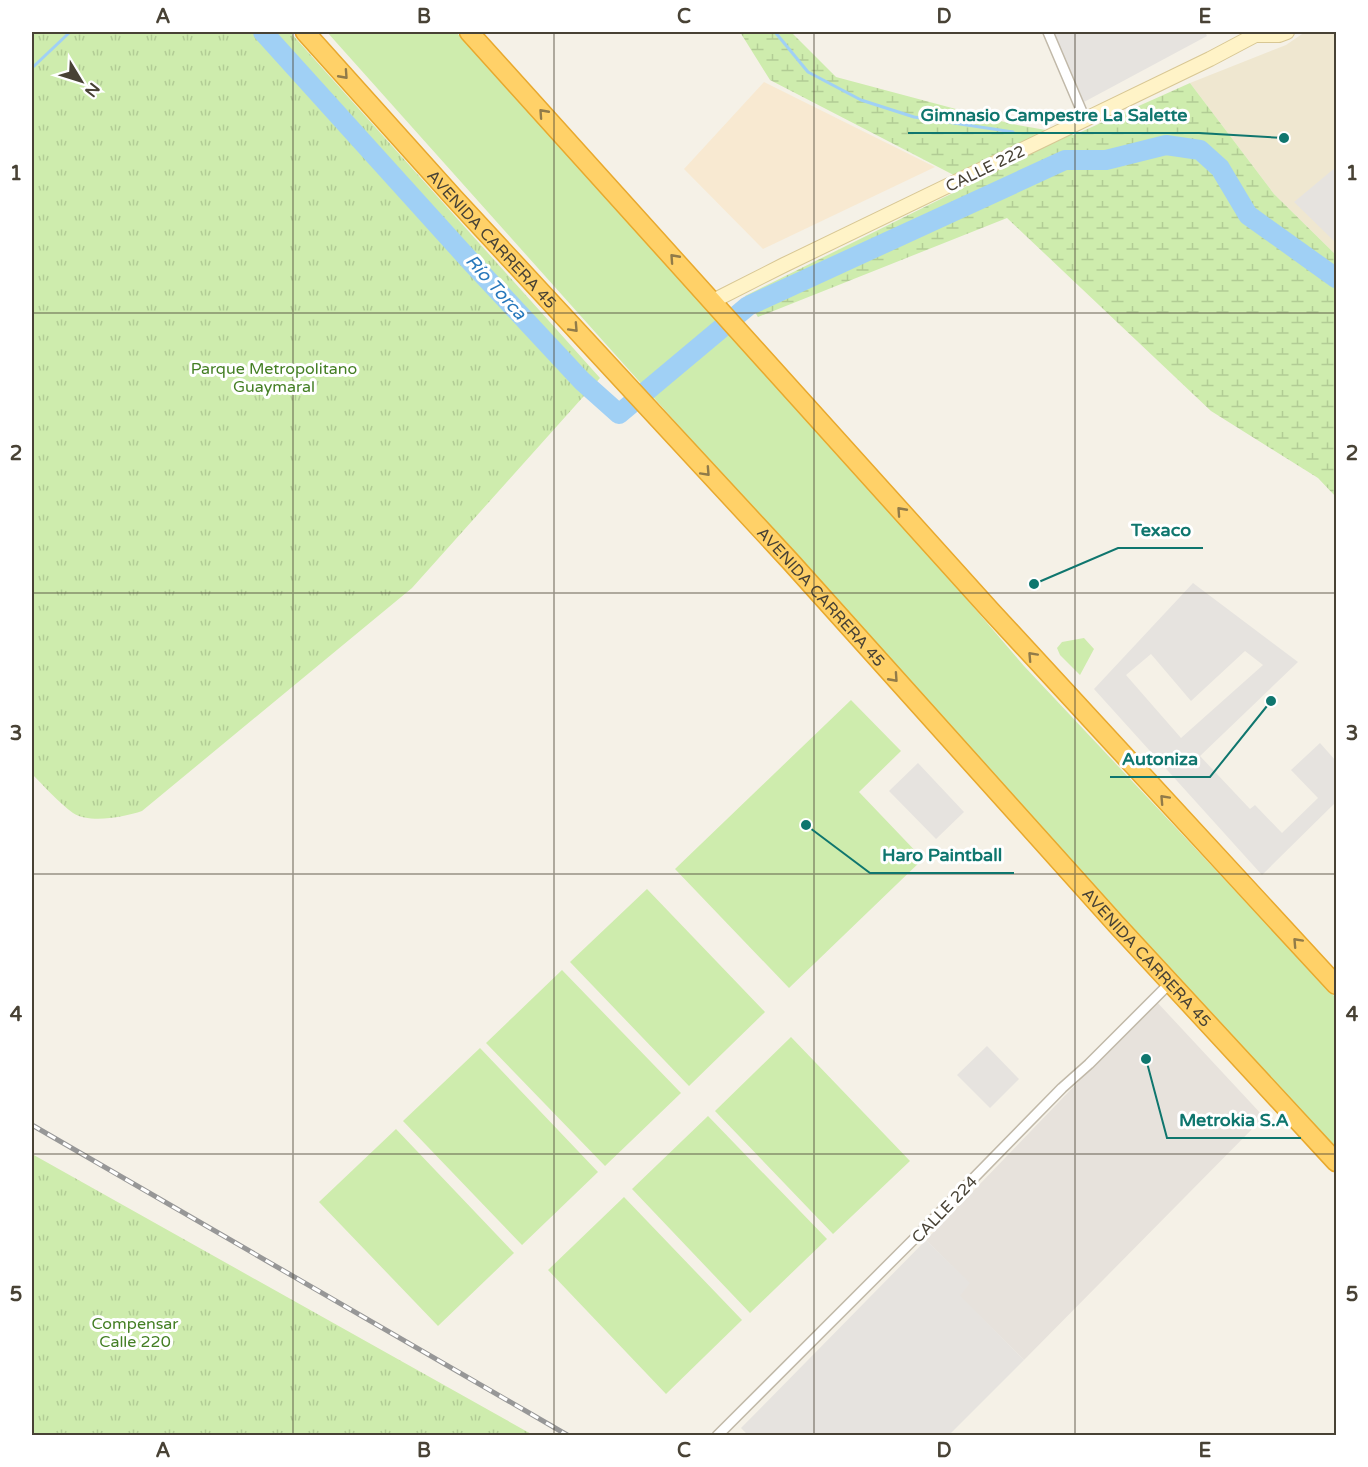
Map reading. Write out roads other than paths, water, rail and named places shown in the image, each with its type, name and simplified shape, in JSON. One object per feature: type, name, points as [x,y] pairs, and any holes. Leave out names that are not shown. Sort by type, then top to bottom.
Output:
[{"type":"highway","name":"AVENIDA CARRERA 45","points":[[305,32],[454,198],[790,561],[1170,983],[1336,1162]]},
{"type":"highway","points":[[469,32],[991,612],[1336,985]]},
{"type":"street","points":[[1048,32],[1085,119]]},
{"type":"street","name":"CALLE 222","points":[[713,301],[1260,33],[1279,35],[1287,32]]},
{"type":"street","name":"CALLE 224","points":[[717,1436],[915,1239],[1062,1088],[1170,983]]},
{"type":"waterway","points":[[32,68],[70,32]]},
{"type":"waterway","name":"Río Torca","points":[[263,32],[471,262],[582,381],[619,414],[748,306],[1065,160],[1106,160],[1166,145],[1200,150],[1220,168],[1248,215],[1336,278]]},
{"type":"waterway","points":[[775,32],[808,72],[861,100],[914,117],[1013,132]]},
{"type":"railway","points":[[32,1125],[569,1436]]},
{"type":"place","name":"Gimnasio Campestre La Salette","points":[[1284,138]]},
{"type":"place","name":"Texaco","points":[[1034,584]]},
{"type":"place","name":"Autoniza","points":[[1271,701]]},
{"type":"place","name":"Haro Paintball","points":[[806,825]]},
{"type":"place","name":"Metrokia S.A","points":[[1146,1059]]},
{"type":"park label","name":"Parque Metropolitano Guaymaral","points":[[274,377]]},
{"type":"park label","name":"Compensar Calle 220","points":[[135,1332]]}]
